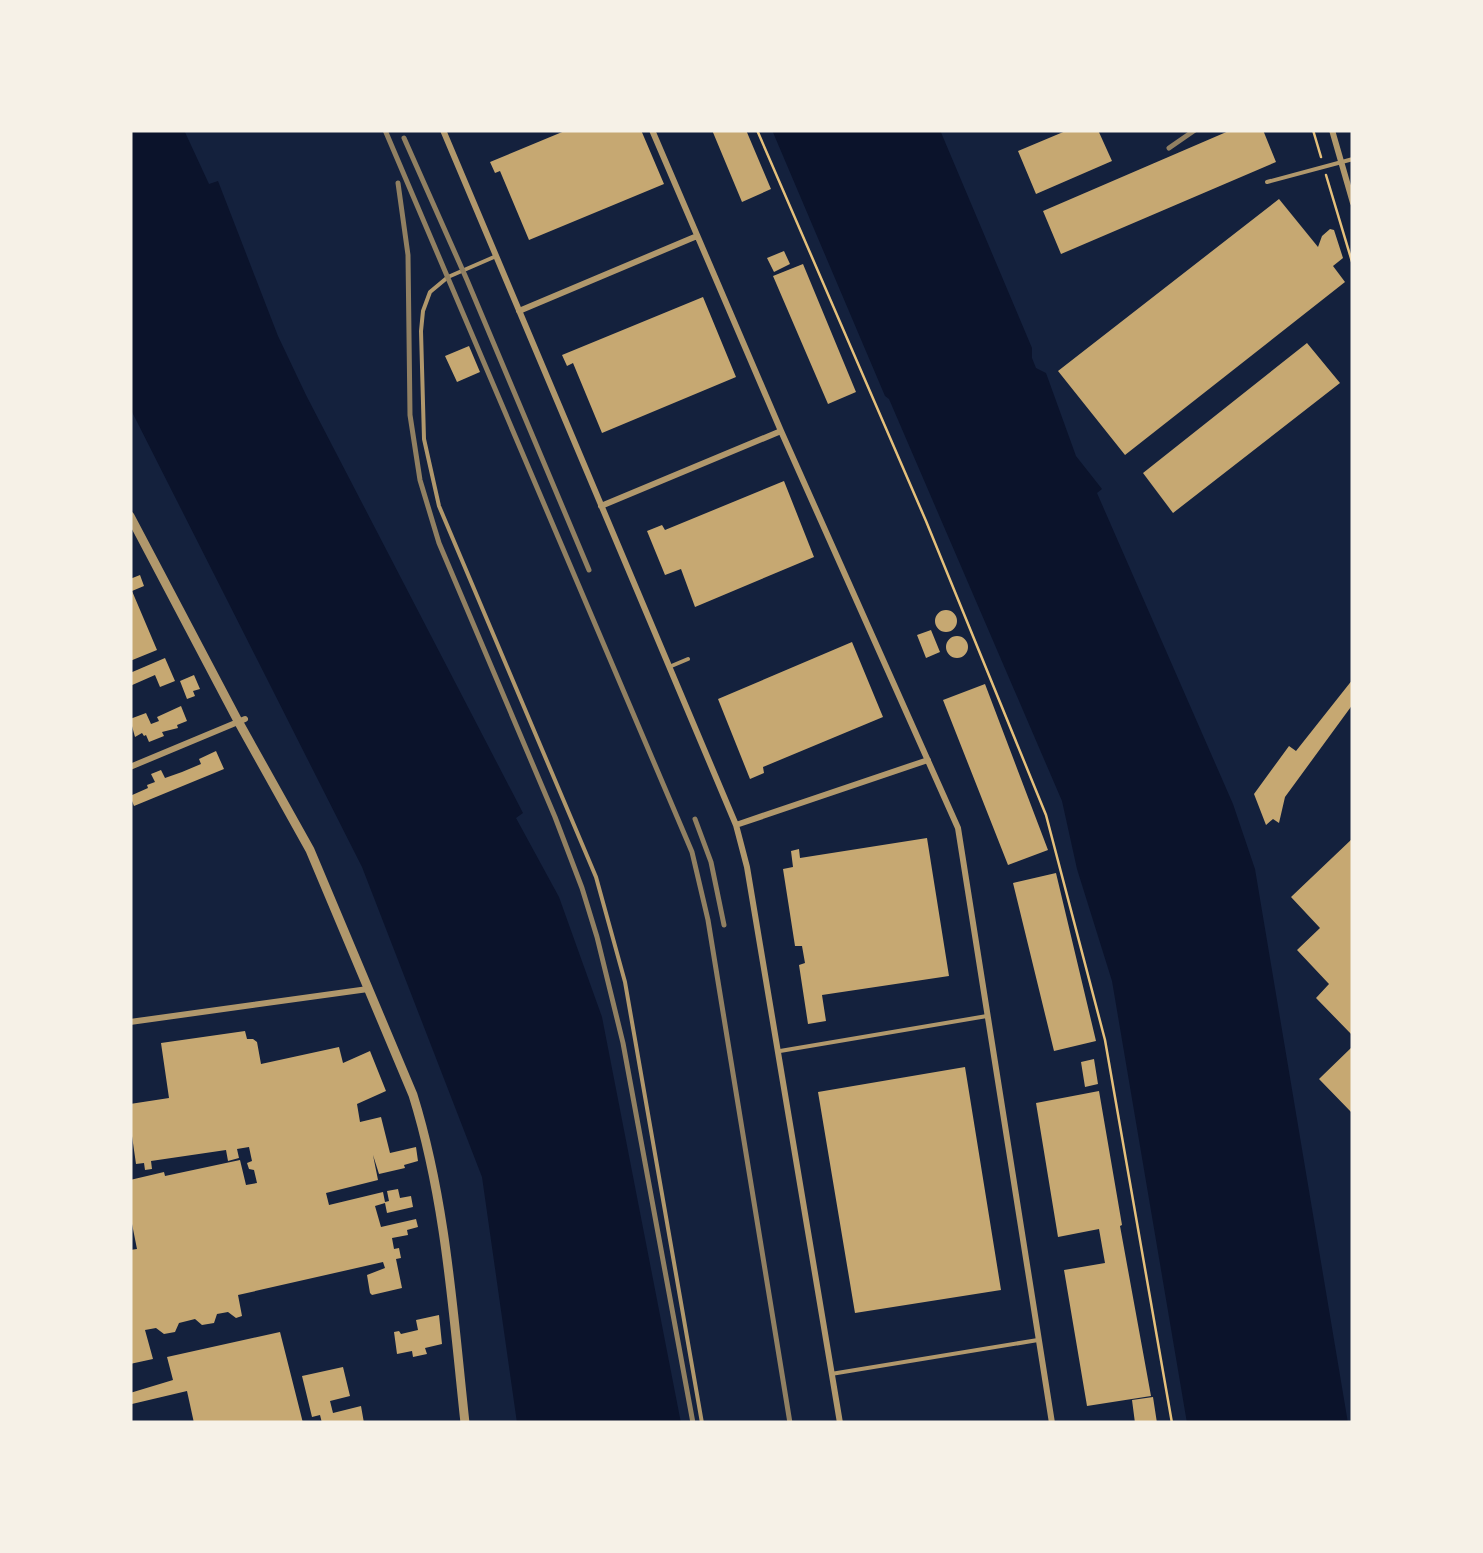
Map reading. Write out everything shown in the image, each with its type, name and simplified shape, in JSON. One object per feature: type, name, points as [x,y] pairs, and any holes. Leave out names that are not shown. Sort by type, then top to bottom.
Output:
[{"type":"street","points":[[442,130],[736,825],[747,867],[840,1423]]},
{"type":"street","points":[[652,130],[781,432],[958,828],[1052,1423]]},
{"type":"street","points":[[1332,130],[1353,202]]},
{"type":"street","points":[[519,311],[698,236]]},
{"type":"street","points":[[601,506],[781,432]]},
{"type":"street","points":[[130,516],[310,850],[413,1096],[434,1177],[446,1248],[465,1423]]},
{"type":"street","points":[[130,767],[241,720]]},
{"type":"street","points":[[736,825],[928,760]]},
{"type":"street","points":[[130,1022],[369,989]]},
{"type":"lane","points":[[1267,182],[1353,159]]},
{"type":"lane","points":[[496,256],[448,277],[430,292],[421,331],[424,439],[439,506],[596,877],[625,982],[702,1423]]},
{"type":"lane","points":[[669,667],[688,659]]},
{"type":"lane","points":[[778,1051],[988,1016]]},
{"type":"lane","points":[[831,1374],[1038,1340]]},
{"type":"path","points":[[757,130],[926,521],[1046,814],[1105,1040],[1172,1423]]},
{"type":"path","points":[[1313,130],[1353,265]]},
{"type":"water","points":[[130,130],[184,130],[209,184],[218,181],[278,336],[306,395],[523,813],[516,818],[559,897],[602,1017],[681,1423],[517,1423],[482,1177],[362,867],[130,408]]},
{"type":"water","points":[[772,130],[940,130],[1032,348],[1036,368],[1046,373],[1076,456],[1102,489],[1097,493],[1233,804],[1255,869],[1348,1423],[1187,1423],[1112,981],[1077,869],[1062,801]]},
{"type":"building","points":[[567,130],[641,130],[664,184],[529,240],[500,171],[495,173],[490,162]]},
{"type":"building","points":[[712,130],[746,130],[771,189],[742,202]]},
{"type":"building","points":[[1068,130],[1098,130],[1112,161],[1036,194],[1018,151]]},
{"type":"building","points":[[1231,130],[1263,130],[1276,162],[1061,254],[1043,211]]},
{"type":"building","points":[[1279,199],[1318,247],[1322,236],[1334,230],[1343,258],[1333,266],[1345,282],[1125,455],[1058,371]]},
{"type":"building","points":[[784,251],[790,264],[774,272],[767,258]]},
{"type":"building","points":[[803,264],[856,392],[828,404],[773,276]]},
{"type":"building","points":[[703,297],[736,377],[602,433],[573,363],[567,366],[562,355]]},
{"type":"building","points":[[1307,343],[1340,383],[1173,513],[1143,473]]},
{"type":"building","points":[[469,346],[480,372],[457,382],[445,356]]},
{"type":"building","points":[[784,481],[814,557],[695,607],[681,569],[665,575],[647,531],[662,525],[665,530]]},
{"type":"building","points":[[140,575],[144,586],[132,591],[157,650],[130,661],[130,579]]},
{"type":"building","points":[[942,610],[950,610],[957,621],[950,632],[942,632],[935,625],[935,617]]},
{"type":"building","points":[[931,630],[940,652],[926,658],[917,635]]},
{"type":"building","points":[[953,636],[961,636],[968,647],[961,658],[953,658],[946,651],[946,643]]},
{"type":"building","points":[[852,642],[883,717],[763,767],[764,773],[750,779],[718,699]]},
{"type":"building","points":[[165,658],[175,681],[160,687],[155,675],[130,686],[130,673]]},
{"type":"building","points":[[194,675],[200,689],[187,699],[180,681]]},
{"type":"building","points":[[1353,679],[1353,704],[1285,797],[1279,823],[1273,819],[1266,825],[1254,794],[1289,746],[1296,751]]},
{"type":"building","points":[[985,684],[1048,850],[1008,865],[943,700]]},
{"type":"building","points":[[181,706],[187,721],[178,728],[162,732],[164,736],[149,742],[142,733],[135,737],[130,719],[146,713],[151,724]]},
{"type":"building","points":[[216,751],[224,769],[134,806],[130,796],[155,782],[151,774],[161,770],[165,778],[182,772],[201,764],[199,759]]},
{"type":"building","points":[[927,838],[949,976],[822,995],[826,1021],[808,1024],[799,965],[805,963],[802,946],[795,946],[783,869],[793,867],[791,851],[799,849],[800,858]]},
{"type":"building","points":[[1353,838],[1353,1036],[1316,998],[1329,984],[1297,950],[1320,928],[1291,897]]},
{"type":"building","points":[[1056,873],[1096,1041],[1054,1051],[1013,883]]},
{"type":"building","points":[[245,1031],[247,1039],[257,1042],[261,1064],[339,1047],[343,1063],[370,1051],[386,1091],[357,1104],[360,1122],[381,1117],[390,1153],[416,1147],[418,1161],[379,1174],[373,1155],[378,1180],[326,1193],[329,1205],[383,1192],[385,1202],[389,1201],[387,1191],[398,1189],[400,1198],[411,1196],[413,1207],[387,1213],[385,1203],[375,1206],[381,1227],[416,1219],[418,1227],[407,1230],[408,1235],[392,1238],[401,1258],[396,1259],[402,1288],[370,1293],[367,1275],[385,1268],[383,1262],[238,1295],[242,1316],[217,1314],[214,1323],[202,1325],[195,1319],[179,1323],[175,1332],[164,1334],[156,1328],[145,1330],[153,1359],[130,1364],[130,1250],[137,1249],[130,1214],[130,1180],[240,1160],[246,1185],[257,1183],[254,1170],[247,1163],[252,1161],[249,1147],[237,1149],[239,1158],[228,1161],[226,1150],[151,1161],[152,1169],[145,1170],[144,1163],[136,1164],[130,1104],[169,1098],[161,1043]]},
{"type":"building","points":[[1353,1046],[1353,1114],[1319,1079]]},
{"type":"building","points":[[1094,1059],[1098,1084],[1085,1087],[1081,1062]]},
{"type":"building","points":[[965,1067],[1001,1290],[855,1313],[818,1092]]},
{"type":"building","points":[[1099,1091],[1151,1396],[1087,1406],[1064,1270],[1105,1263],[1099,1229],[1058,1237],[1036,1103]]},
{"type":"building","points":[[439,1315],[442,1344],[425,1348],[427,1354],[397,1354],[394,1332],[418,1330],[416,1320]]},
{"type":"building","points":[[280,1332],[303,1423],[194,1423],[187,1391],[132,1404],[130,1393],[173,1380],[167,1357]]},
{"type":"building","points":[[343,1367],[350,1396],[330,1401],[333,1413],[361,1406],[364,1423],[322,1423],[320,1415],[312,1417],[302,1376]]},
{"type":"building","points":[[1153,1397],[1157,1423],[1135,1423],[1132,1400]]},
{"type":"railway","points":[[385,130],[692,852],[708,920],[790,1423]]},
{"type":"railway","points":[[1169,148],[1195,130]]},
{"type":"railway","points":[[404,138],[589,570]]},
{"type":"railway","points":[[398,183],[408,255],[410,415],[420,480],[439,543],[555,817],[597,937],[623,1043],[693,1423]]},
{"type":"railway","points":[[695,819],[711,862],[724,925]]}]
